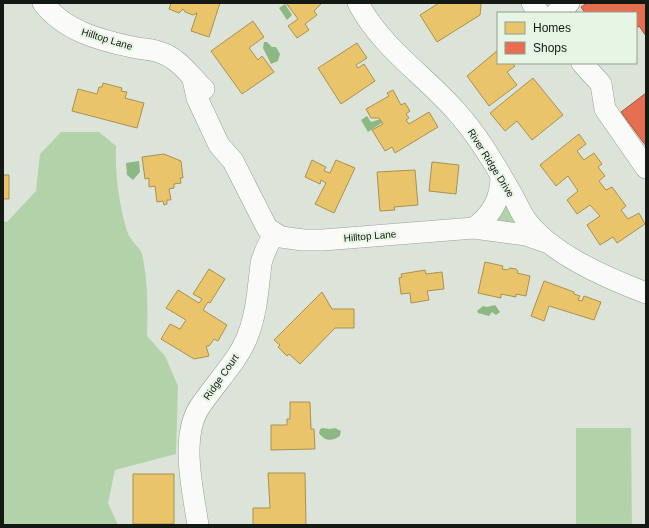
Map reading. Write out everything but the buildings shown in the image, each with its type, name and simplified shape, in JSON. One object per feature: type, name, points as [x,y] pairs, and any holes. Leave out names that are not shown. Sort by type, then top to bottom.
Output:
[{"type":"street","name":"Hilltop Lane","points":[[43,3],[65,24],[81,32],[104,40],[160,52],[180,64],[193,79],[197,98],[219,145],[233,161],[267,228],[281,237],[303,240],[474,228],[526,234],[549,243]]},
{"type":"street","name":"River Ridge Drive","points":[[358,3],[367,20],[389,46],[405,63],[432,86],[457,111],[485,150],[525,218],[549,243],[568,257],[624,285],[646,293]]},
{"type":"street","points":[[532,3],[538,12]]},
{"type":"street","points":[[557,12],[569,3]]},
{"type":"street","points":[[583,64],[601,84],[605,109],[646,168]]},
{"type":"street","points":[[474,228],[485,220],[493,209],[501,188],[501,176]]},
{"type":"street","name":"Ridge Court","points":[[198,525],[189,459],[190,432],[198,410],[232,363],[248,336],[258,296],[262,262],[274,233]]},
{"type":"shaded area","points":[[285,4],[292,15],[287,20],[279,8]]},
{"type":"shaded area","points":[[264,42],[267,42],[272,47],[276,47],[280,54],[278,61],[271,64],[263,48]]},
{"type":"shaded area","points":[[367,116],[371,122],[381,119],[383,122],[368,132],[361,120]]},
{"type":"shaded area","points":[[61,132],[99,132],[116,146],[117,178],[124,221],[128,235],[141,251],[144,264],[147,295],[147,336],[165,356],[178,386],[176,454],[115,470],[108,503],[118,525],[3,525],[3,221],[7,222],[36,191],[40,154]]},
{"type":"shaded area","points":[[139,161],[140,172],[133,180],[127,175],[126,163]]},
{"type":"shaded area","points":[[504,202],[522,227],[495,221]]},
{"type":"shaded area","points":[[495,305],[500,312],[496,315],[492,312],[489,316],[478,313],[477,311],[483,306],[487,307]]},
{"type":"shaded area","points":[[335,428],[341,431],[340,436],[332,440],[326,439],[319,433],[320,429]]},
{"type":"shaded area","points":[[576,428],[631,428],[632,525],[576,525]]}]
